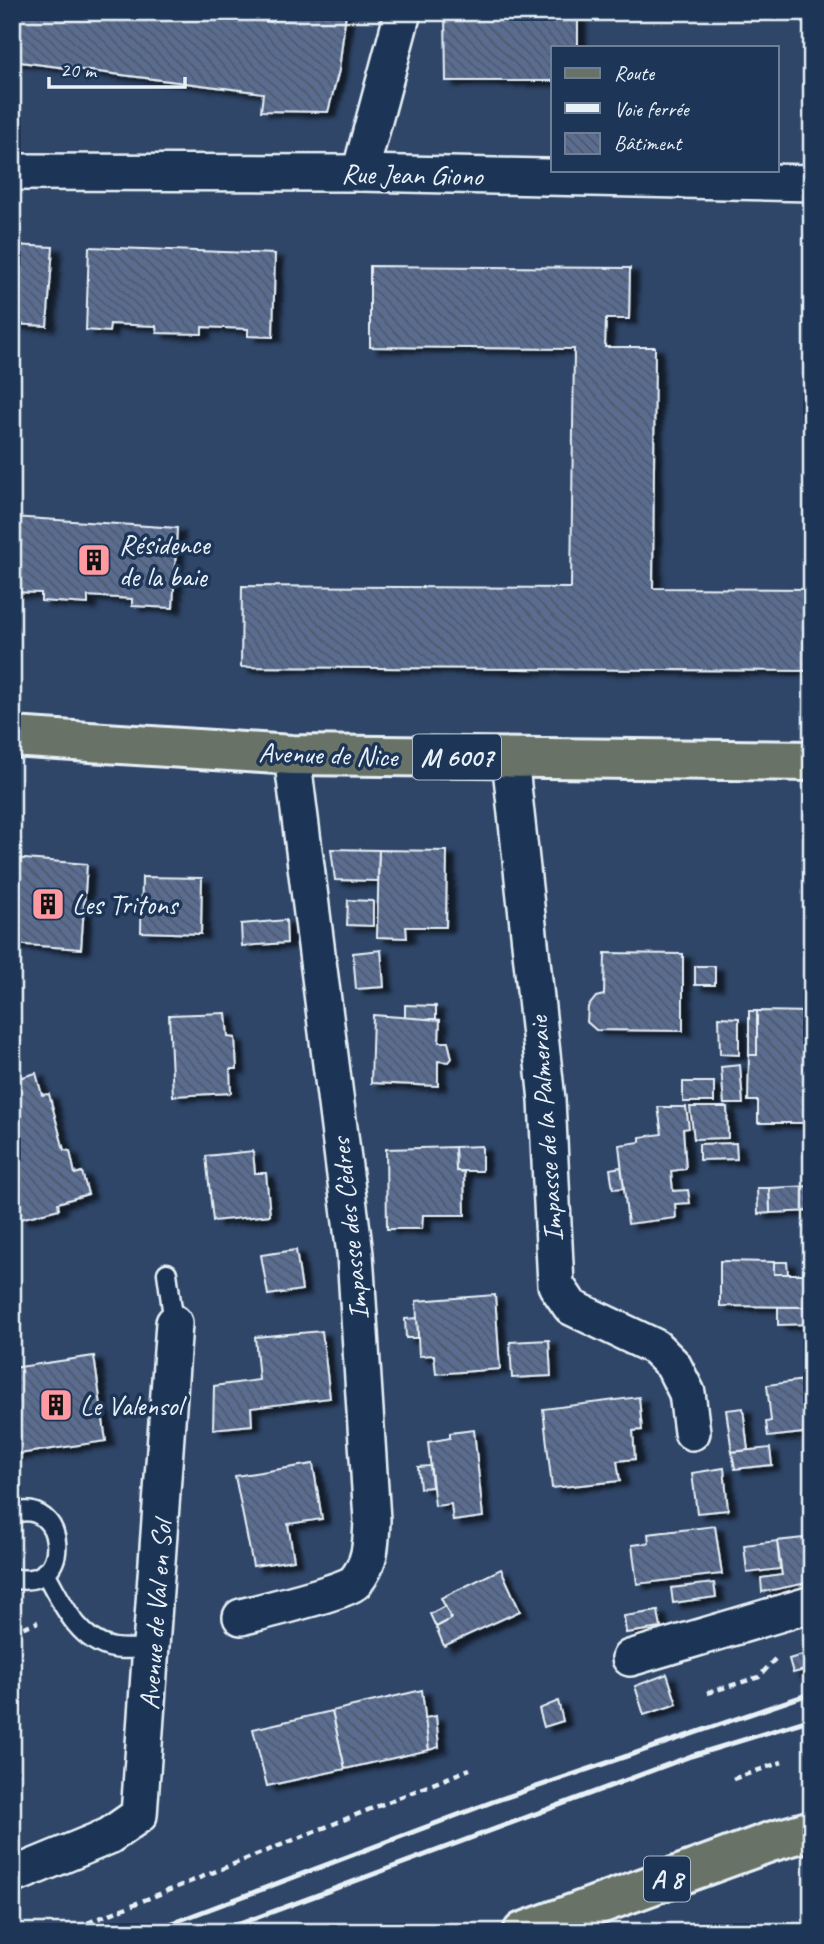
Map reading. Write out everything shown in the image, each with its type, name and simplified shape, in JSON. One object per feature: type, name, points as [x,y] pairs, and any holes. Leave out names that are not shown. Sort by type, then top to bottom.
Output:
[{"type":"main road","name":"Avenue de Nice","points":[[12,737],[292,755],[812,761]]},
{"type":"main road","name":"A 8","points":[[523,1932],[769,1842],[812,1830]]},
{"type":"street","points":[[360,173],[403,12]]},
{"type":"street","name":"Rue Jean Giono","points":[[12,172],[360,173],[812,183]]},
{"type":"street","name":"Impasse des Cèdres","points":[[241,1617],[353,1585],[366,1565],[371,1551],[372,1520],[355,1254],[292,755]]},
{"type":"street","name":"Impasse de la Palmeraie","points":[[510,758],[547,1100],[556,1285],[571,1307],[655,1347],[673,1365],[687,1393],[692,1432]]},
{"type":"street","name":"Avenue de Val en Sol","points":[[12,1876],[109,1836],[139,1815],[174,1323]]},
{"type":"street","points":[[630,1658],[812,1604]]},
{"type":"lane","name":"Avenue de Val en Sol","points":[[167,1273],[174,1323]]},
{"type":"lane","points":[[12,1514],[29,1512],[40,1516],[55,1534],[56,1555],[45,1572],[25,1580],[12,1578]]},
{"type":"lane","points":[[45,1572],[67,1612],[89,1636],[114,1648],[152,1648]]},
{"type":"path","points":[[707,1693],[759,1677],[775,1658]]},
{"type":"path","points":[[733,1779],[782,1762]]},
{"type":"path","points":[[65,1932],[470,1769]]},
{"type":"building","points":[[12,12],[245,12],[251,13],[250,19],[272,22],[273,12],[346,12],[339,70],[328,112],[261,111],[263,93],[12,61]]},
{"type":"building","points":[[445,12],[578,12],[578,46],[551,46],[551,81],[446,81]]},
{"type":"building","points":[[12,245],[53,247],[47,326],[12,324]]},
{"type":"building","points":[[89,247],[275,254],[273,337],[248,336],[248,329],[202,327],[202,334],[157,333],[156,326],[110,324],[109,332],[86,330]]},
{"type":"building","points":[[370,266],[630,268],[629,319],[606,319],[605,347],[655,347],[653,588],[812,589],[812,671],[241,667],[242,586],[571,588],[574,349],[370,347]]},
{"type":"building","name":"Résidence de la baie","points":[[12,517],[177,528],[173,608],[132,606],[132,599],[88,596],[88,604],[41,601],[41,593],[12,592]]},
{"type":"building","points":[[331,849],[379,850],[378,881],[335,880]]},
{"type":"building","points":[[379,850],[447,851],[446,927],[406,927],[407,938],[377,937]]},
{"type":"building","name":"Les Tritons","points":[[12,858],[87,864],[81,949],[12,944]]},
{"type":"building","points":[[142,877],[202,878],[201,934],[141,932]]},
{"type":"building","points":[[348,900],[373,901],[373,926],[347,925]]},
{"type":"building","points":[[286,920],[287,943],[242,946],[241,924]]},
{"type":"building","points":[[381,950],[384,987],[356,989],[353,953]]},
{"type":"building","points":[[605,953],[683,954],[683,1031],[596,1030],[587,1022],[588,1007],[596,997],[604,995]]},
{"type":"building","points":[[695,966],[715,966],[715,985],[695,985]]},
{"type":"building","points":[[405,1005],[436,1006],[436,1019],[405,1019]]},
{"type":"building","points":[[749,1011],[757,1011],[757,1055],[749,1055]]},
{"type":"building","points":[[757,1011],[812,1012],[812,1123],[758,1123],[758,1101],[748,1101],[749,1055],[757,1055]]},
{"type":"building","points":[[226,1013],[228,1037],[235,1038],[237,1069],[230,1069],[231,1093],[173,1096],[169,1015]]},
{"type":"building","points":[[373,1015],[440,1020],[439,1042],[448,1042],[452,1058],[449,1062],[438,1061],[438,1086],[371,1083]]},
{"type":"building","points":[[719,1017],[739,1018],[739,1055],[720,1054]]},
{"type":"building","points":[[740,1065],[743,1104],[724,1104],[721,1067]]},
{"type":"building","points":[[36,1073],[42,1095],[49,1094],[64,1150],[70,1151],[75,1174],[82,1172],[88,1194],[58,1203],[59,1209],[20,1219],[12,1201],[12,1080]]},
{"type":"building","points":[[683,1082],[714,1082],[714,1102],[683,1102]]},
{"type":"building","points":[[658,1107],[686,1107],[689,1128],[683,1129],[686,1169],[671,1171],[673,1191],[688,1190],[690,1203],[675,1204],[676,1218],[628,1224],[619,1145],[640,1142],[640,1137],[662,1134]]},
{"type":"building","points":[[690,1107],[727,1107],[728,1138],[694,1139]]},
{"type":"building","points":[[736,1143],[737,1159],[699,1160],[699,1144]]},
{"type":"building","points":[[482,1146],[482,1171],[456,1171],[455,1147]]},
{"type":"building","points":[[455,1147],[456,1171],[464,1172],[465,1215],[423,1215],[422,1229],[387,1229],[386,1149]]},
{"type":"building","points":[[253,1151],[255,1173],[266,1173],[270,1215],[213,1221],[206,1156]]},
{"type":"building","points":[[621,1167],[624,1188],[613,1189],[610,1169]]},
{"type":"building","points":[[812,1186],[812,1211],[770,1213],[769,1188]]},
{"type":"building","points":[[757,1188],[769,1188],[770,1213],[758,1214]]},
{"type":"building","points":[[296,1250],[302,1290],[268,1295],[261,1255]]},
{"type":"building","points":[[720,1261],[774,1262],[774,1274],[811,1274],[812,1307],[720,1306]]},
{"type":"building","points":[[774,1262],[787,1262],[788,1274],[774,1274]]},
{"type":"building","points":[[495,1295],[500,1369],[436,1374],[434,1355],[419,1356],[416,1301]]},
{"type":"building","points":[[778,1307],[812,1307],[812,1324],[778,1325]]},
{"type":"building","points":[[417,1318],[418,1338],[406,1338],[405,1319]]},
{"type":"building","points":[[322,1331],[330,1398],[251,1408],[252,1425],[213,1429],[214,1386],[259,1380],[255,1337]]},
{"type":"building","points":[[549,1340],[551,1376],[512,1378],[510,1342]]},
{"type":"building","name":"Le Valensol","points":[[94,1356],[106,1441],[12,1455],[12,1368]]},
{"type":"building","points":[[812,1379],[812,1432],[768,1437],[766,1422],[771,1421],[767,1385]]},
{"type":"building","points":[[639,1397],[642,1430],[633,1431],[635,1459],[617,1461],[620,1481],[552,1488],[543,1409]]},
{"type":"building","points":[[743,1408],[748,1450],[732,1452],[726,1410]]},
{"type":"building","points":[[474,1430],[483,1517],[453,1521],[451,1504],[435,1506],[428,1442],[450,1438],[450,1433]]},
{"type":"building","points":[[770,1448],[772,1465],[735,1469],[732,1452]]},
{"type":"building","points":[[313,1464],[322,1519],[288,1524],[294,1560],[253,1566],[235,1476]]},
{"type":"building","points":[[430,1466],[432,1487],[420,1488],[418,1467]]},
{"type":"building","points":[[724,1468],[728,1510],[697,1513],[692,1473]]},
{"type":"building","points":[[715,1526],[722,1574],[637,1584],[632,1545],[649,1543],[648,1534]]},
{"type":"building","points":[[812,1537],[812,1582],[762,1592],[761,1578],[782,1575],[777,1541]]},
{"type":"building","points":[[777,1541],[780,1569],[747,1573],[744,1545]]},
{"type":"building","points":[[501,1569],[520,1611],[444,1646],[436,1627],[451,1619],[441,1598]]},
{"type":"building","points":[[714,1583],[716,1597],[673,1603],[671,1588]]},
{"type":"building","points":[[445,1606],[451,1619],[436,1627],[430,1614]]},
{"type":"building","points":[[658,1611],[661,1628],[626,1633],[624,1616]]},
{"type":"building","points":[[812,1652],[812,1668],[793,1673],[789,1659]]},
{"type":"building","points":[[667,1674],[677,1704],[644,1715],[635,1686]]},
{"type":"building","points":[[422,1690],[429,1750],[345,1769],[332,1711]]},
{"type":"building","points":[[558,1701],[563,1721],[544,1727],[539,1709]]},
{"type":"building","points":[[332,1711],[345,1769],[267,1786],[253,1729]]},
{"type":"building","points":[[436,1716],[439,1747],[429,1750],[425,1718]]},
{"type":"railway","points":[[149,1932],[492,1802],[812,1693]]},
{"type":"railway","points":[[218,1932],[691,1756],[812,1719]]},
{"type":"place","name":"Résidence de la baie","points":[[94,560]]},
{"type":"place","name":"Les Tritons","points":[[48,904]]},
{"type":"place","name":"Le Valensol","points":[[56,1405]]}]
